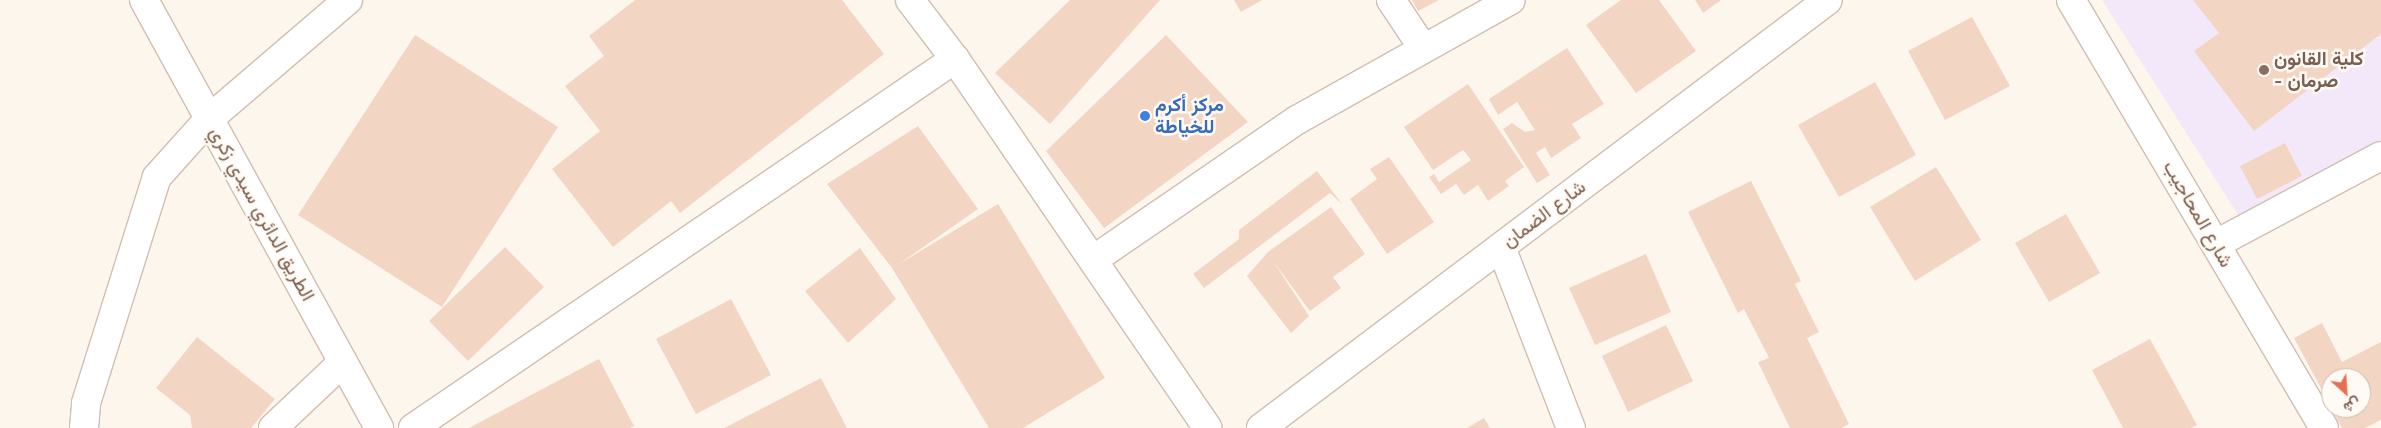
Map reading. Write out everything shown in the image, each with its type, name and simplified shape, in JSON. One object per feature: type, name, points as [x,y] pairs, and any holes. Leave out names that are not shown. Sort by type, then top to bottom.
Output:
[{"type":"street","name":"الطريق الدائري سيدي زكري","points":[[144,0],[380,428]]},
{"type":"street","points":[[84,428],[86,403],[157,177],[209,119],[348,0]]},
{"type":"street","points":[[910,0],[955,59],[1208,428]]},
{"type":"street","points":[[1391,0],[1423,48]]},
{"type":"street","points":[[1093,260],[1297,120],[1511,0]]},
{"type":"street","name":"شارع الضمان","points":[[1261,428],[1828,0]]},
{"type":"street","name":"شارع المحاجيب","points":[[2072,0],[2324,428]]},
{"type":"street","points":[[413,428],[955,59]]},
{"type":"street","points":[[2216,244],[2381,156]]},
{"type":"street","points":[[1501,247],[1571,428]]},
{"type":"street","points":[[274,428],[343,362]]},
{"type":"shaded area","name":"كلية القانون - صرمان","points":[[2102,0],[2381,0],[2381,141],[2240,218]]},
{"type":"building","points":[[635,0],[842,0],[884,54],[680,213],[671,201],[613,247],[552,169],[600,131],[565,86],[604,56],[589,36]]},
{"type":"building","points":[[1070,0],[1160,0],[1050,124],[995,73]]},
{"type":"building","points":[[1234,0],[1262,0],[1241,12]]},
{"type":"building","points":[[1412,0],[1439,0],[1418,11]]},
{"type":"building","points":[[1621,0],[1659,0],[1696,51],[1636,93],[1586,25]]},
{"type":"building","points":[[1695,0],[1721,0],[1703,13]]},
{"type":"building","points":[[2193,0],[2381,0],[2381,34],[2254,131],[2194,51],[2219,33]]},
{"type":"building","points":[[1972,17],[2010,86],[1945,120],[1908,51]]},
{"type":"building","points":[[415,35],[558,127],[442,307],[298,215]]},
{"type":"building","points":[[1166,35],[1248,122],[1104,228],[1046,151]]},
{"type":"building","points":[[1567,48],[1604,104],[1572,124],[1581,138],[1551,158],[1545,147],[1536,153],[1550,175],[1537,183],[1503,129],[1512,123],[1525,132],[1535,130],[1517,102],[1498,115],[1489,99]]},
{"type":"building","points":[[1875,82],[1916,155],[1839,197],[1798,125]]},
{"type":"building","points":[[1468,84],[1524,167],[1505,181],[1509,186],[1488,201],[1478,185],[1464,195],[1456,184],[1441,194],[1429,177],[1434,174],[1439,182],[1471,160],[1463,150],[1433,170],[1404,127]]},
{"type":"building","points":[[918,126],[978,209],[899,264],[998,204],[1105,378],[1023,428],[989,428],[892,268],[827,184]]},
{"type":"building","points":[[2285,143],[2302,176],[2257,199],[2240,166]]},
{"type":"building","points":[[1389,157],[1434,222],[1387,254],[1350,199],[1377,179],[1370,169]]},
{"type":"building","points":[[1936,167],[1981,240],[1915,281],[1870,207]]},
{"type":"building","points":[[1317,171],[1342,204],[1330,193],[1204,288],[1193,274],[1239,239],[1239,230]]},
{"type":"building","points":[[1751,181],[1801,281],[1795,284],[1819,332],[1807,338],[1849,424],[1841,428],[1790,428],[1758,362],[1769,358],[1744,309],[1738,313],[1688,212]]},
{"type":"building","points":[[1331,207],[1365,254],[1333,277],[1341,288],[1310,311],[1273,261],[1309,316],[1291,333],[1247,276],[1268,252]]},
{"type":"building","points":[[2066,214],[2100,273],[2049,302],[2015,243]]},
{"type":"building","points":[[505,247],[544,287],[468,361],[429,321]]},
{"type":"building","points":[[860,248],[896,299],[848,343],[805,291]]},
{"type":"building","points":[[1646,254],[1671,312],[1595,345],[1569,288]]},
{"type":"building","points":[[731,299],[771,375],[696,414],[656,339]]},
{"type":"building","points":[[2322,323],[2342,362],[2381,342],[2381,420],[2365,428],[2342,428],[2336,418],[2371,418],[2371,368],[2321,368],[2321,388],[2294,338]]},
{"type":"building","points":[[1666,325],[1693,381],[1628,412],[1602,356]]},
{"type":"building","points":[[197,337],[275,399],[251,428],[192,428],[190,415],[156,388]]},
{"type":"building","points":[[2150,339],[2197,425],[2191,428],[2123,428],[2092,370]]},
{"type":"building","points":[[599,359],[634,426],[630,428],[469,428]]},
{"type":"building","points":[[821,378],[847,428],[724,428]]},
{"type":"building","points":[[1484,418],[1490,428],[1467,428]]},
{"type":"place","name":"كلية القانون - صرمان","points":[[2264,70]]},
{"type":"place","name":"مركز أكرم للخياطة","points":[[1145,116]]}]
